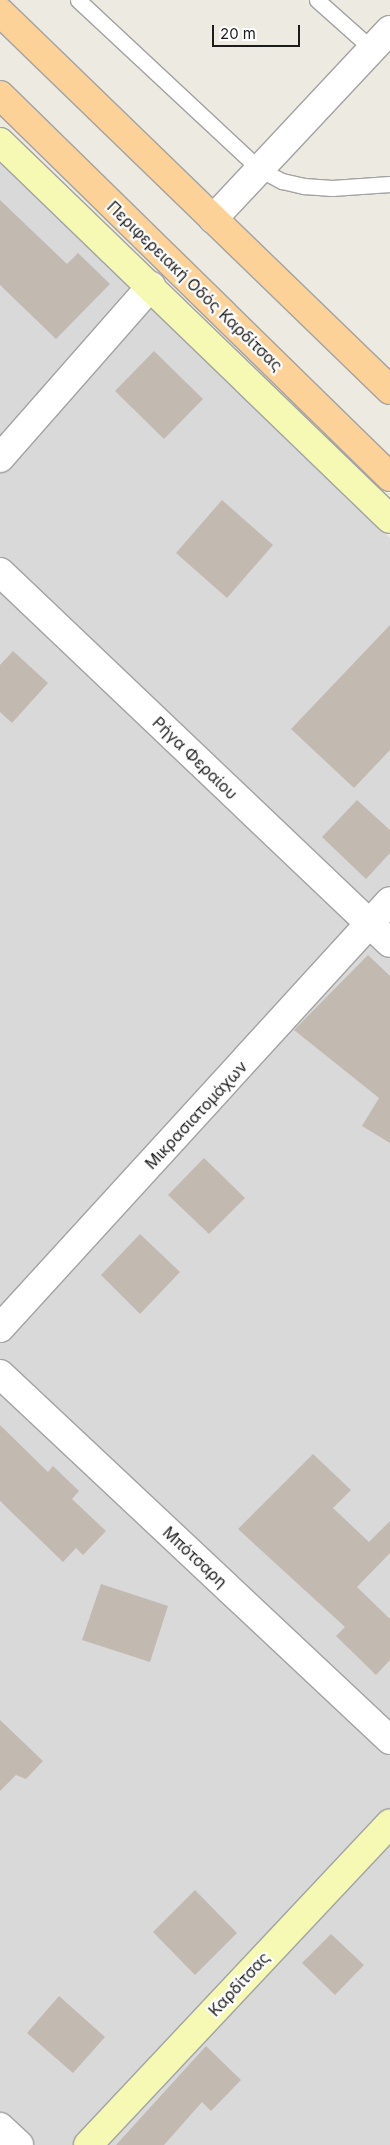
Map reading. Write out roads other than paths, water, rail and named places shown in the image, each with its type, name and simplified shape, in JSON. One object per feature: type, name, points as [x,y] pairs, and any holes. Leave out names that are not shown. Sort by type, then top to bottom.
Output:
[{"type":"main road","points":[[0,12],[390,390]]},
{"type":"main road","name":"Περιφερειακή Οδός Καρδίτσας","points":[[0,95],[390,477]]},
{"type":"street","points":[[213,219],[381,40]]},
{"type":"street","points":[[0,142],[390,519]]},
{"type":"street","points":[[0,458],[150,286]]},
{"type":"street","name":"Ρήγα Φεραίου","points":[[0,572],[390,943]]},
{"type":"street","name":"Μικρασιατομάχων","points":[[0,1328],[390,901]]},
{"type":"street","name":"Μπότσαρη","points":[[0,1374],[390,1740]]},
{"type":"street","name":"Καρδίτσας","points":[[88,2145],[390,1823]]},
{"type":"street","points":[[0,2127],[20,2145]]},
{"type":"lane","points":[[78,0],[259,169],[282,181],[304,186],[332,188],[390,184]]},
{"type":"lane","points":[[317,0],[381,40]]}]
